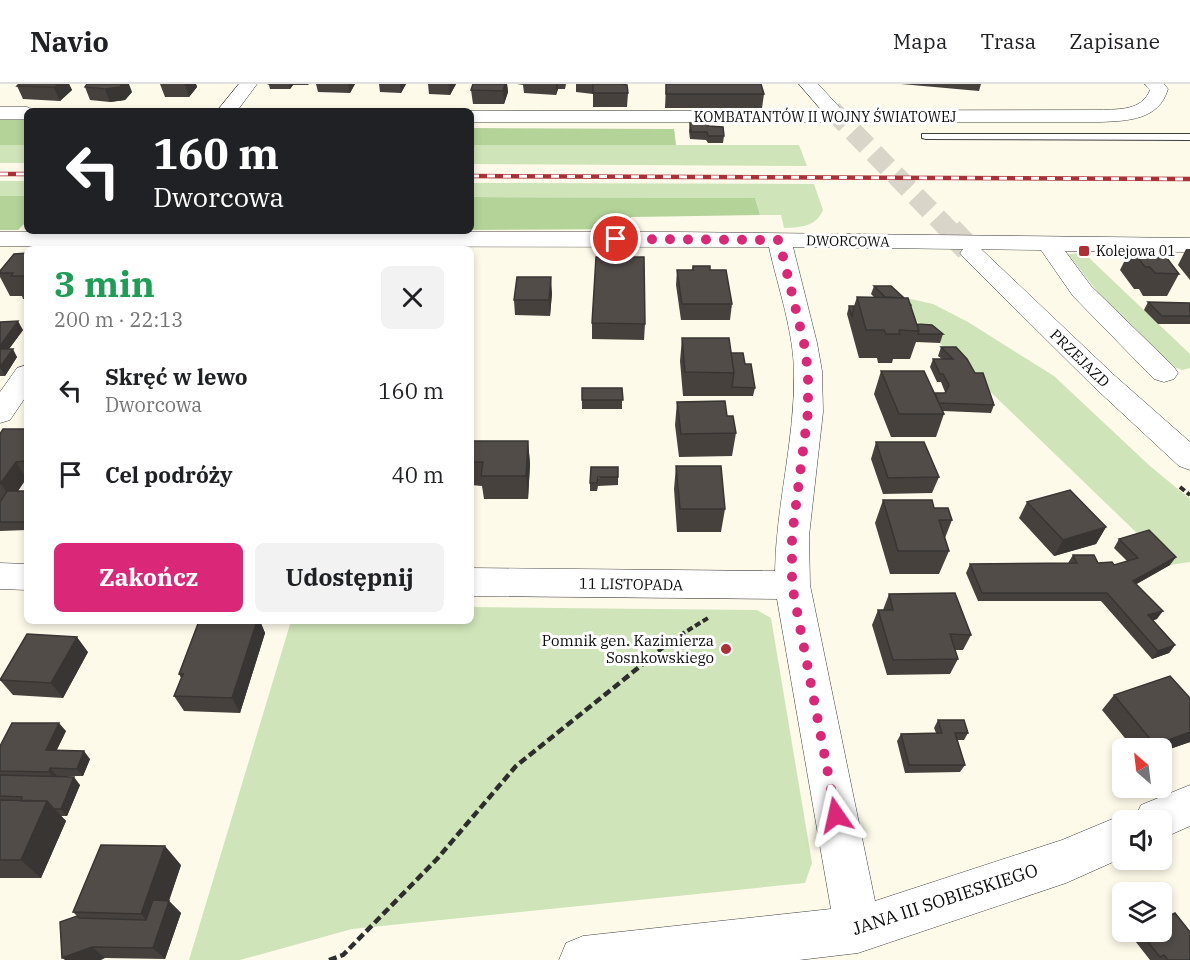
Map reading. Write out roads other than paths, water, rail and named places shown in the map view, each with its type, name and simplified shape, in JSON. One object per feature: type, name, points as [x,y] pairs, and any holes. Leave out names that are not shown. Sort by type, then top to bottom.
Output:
[{"type":"street","points":[[230,108],[248,84]]},
{"type":"street","points":[[808,84],[832,110]]},
{"type":"street","name":"KOMBATANTÓW II WOJNY ŚWIATOWEJ","points":[[474,116],[1100,116],[1141,111],[1153,104],[1159,89],[1154,84]]},
{"type":"street","points":[[0,113],[24,113]]},
{"type":"street","name":"DWORCOWA","points":[[0,239],[118,244],[779,240],[1190,245]]},
{"type":"street","points":[[779,240],[804,343],[808,371],[808,412],[792,536],[792,585],[858,930]]},
{"type":"street","points":[[1048,243],[1082,291],[1164,373]]},
{"type":"street","name":"PRZEJAZD","points":[[972,253],[1104,381],[1190,459]]},
{"type":"street","points":[[0,413],[24,378]]},
{"type":"street","points":[[0,576],[24,577]]},
{"type":"street","name":"11 LISTOPADA","points":[[474,582],[792,585]]},
{"type":"street","points":[[1172,813],[1190,805]]},
{"type":"street","name":"JANA III SOBIESKIEGO","points":[[583,960],[858,930],[1066,861],[1112,840]]},
{"type":"lane","points":[[926,136],[1190,137]]},
{"type":"tunnel","points":[[832,110],[951,232]]},
{"type":"tunnel","points":[[950,230],[972,253]]},
{"type":"railway","points":[[0,174],[24,174]]},
{"type":"railway","points":[[474,176],[1190,179]]},
{"type":"place","name":"Kolejowa 01","points":[[1084,251]]},
{"type":"place","name":"Pomnik gen. Kazimierza Sosnkowskiego","points":[[726,649]]}]
